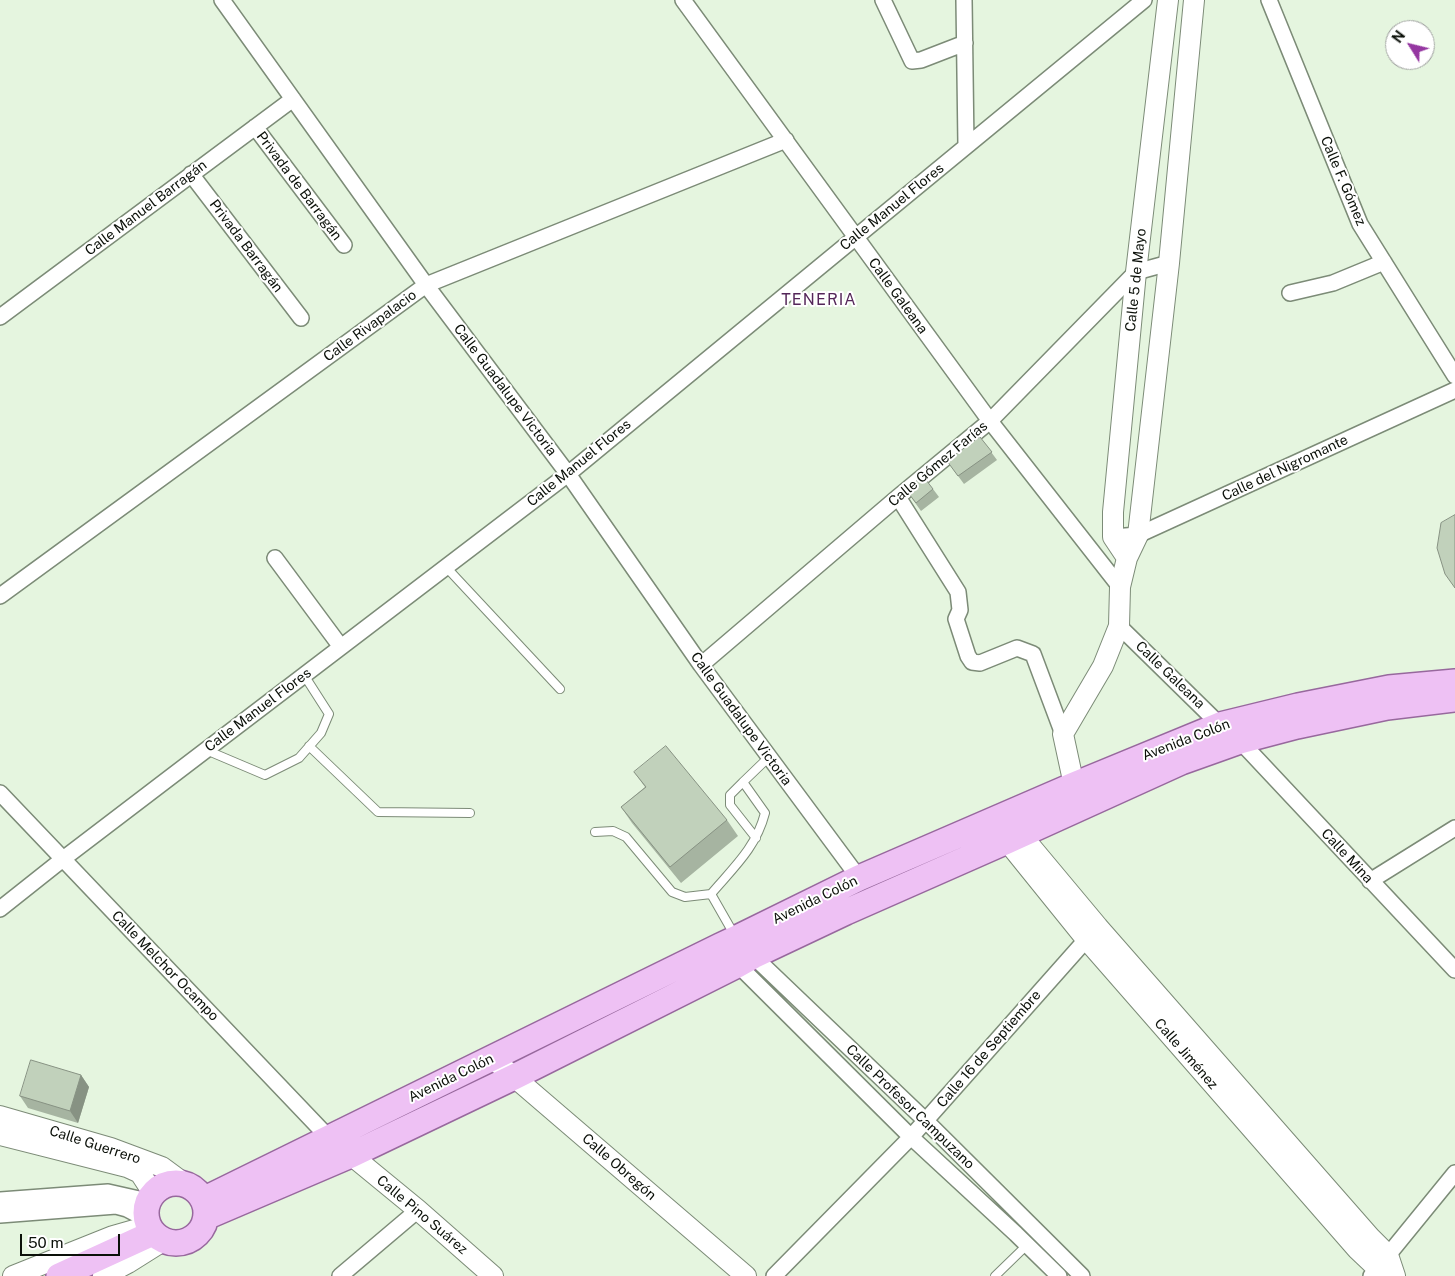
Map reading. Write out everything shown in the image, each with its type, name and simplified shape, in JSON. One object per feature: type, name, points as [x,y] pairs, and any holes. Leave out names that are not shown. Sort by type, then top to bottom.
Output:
[{"type":"main road","name":"Avenida Colón","points":[[205,1209],[329,1138],[492,1058],[737,951],[846,912],[1014,837],[1081,794],[1220,725],[1298,706],[1389,688],[1455,682]]},
{"type":"main road","name":"Avenida Colón","points":[[205,1209],[350,1155],[514,1077],[737,951],[859,878],[997,818],[1081,794],[1240,741],[1297,726],[1388,707],[1455,699]]},
{"type":"main road","points":[[58,1276],[152,1219],[159,1187],[176,1182],[185,1184],[196,1190],[205,1209],[203,1226],[198,1234],[190,1240],[181,1243],[172,1243],[152,1219]]},
{"type":"street","name":"Calle Guadalupe Victoria","points":[[222,0],[426,285],[568,474],[701,665],[859,878]]},
{"type":"street","name":"Calle Galeana","points":[[683,0],[990,421],[1120,587]]},
{"type":"street","points":[[883,0],[912,61],[921,60],[965,43]]},
{"type":"street","points":[[964,0],[966,146]]},
{"type":"street","name":"Calle Manuel Flores","points":[[0,909],[568,474],[1144,0]]},
{"type":"street","name":"Calle 5 de Mayo","points":[[1113,537],[1113,512],[1136,272],[1168,0]]},
{"type":"street","points":[[1063,734],[1103,666],[1119,626],[1120,587],[1127,558],[1138,535],[1170,262],[1194,0]]},
{"type":"street","name":"Calle F. Gómez","points":[[1269,0],[1360,224],[1455,376]]},
{"type":"street","points":[[1161,57],[1189,53]]},
{"type":"street","name":"Calle Manuel Barragán","points":[[4,311],[293,99]]},
{"type":"street","name":"Privada de Barragán","points":[[255,127],[344,245]]},
{"type":"street","name":"Calle Rivapalacio","points":[[0,596],[426,285],[786,140]]},
{"type":"street","name":"Privada Barragán","points":[[191,174],[301,318]]},
{"type":"street","name":"Calle Gómez Farías","points":[[701,665],[990,421],[1136,272],[1170,262]]},
{"type":"street","points":[[1290,293],[1333,283],[1384,262]]},
{"type":"street","name":"Calle del Nigromante","points":[[1113,537],[1138,535],[1455,390]]},
{"type":"street","points":[[898,497],[958,592],[960,610],[956,619],[968,656],[972,662],[980,663],[1017,648],[1033,654],[1063,734],[1081,794]]},
{"type":"street","points":[[1113,537],[1127,558]]},
{"type":"street","points":[[274,558],[341,647]]},
{"type":"street","name":"Calle Galeana","points":[[1119,626],[1220,725]]},
{"type":"street","name":"Calle Mina","points":[[1240,741],[1455,970]]},
{"type":"street","name":"Calle Melchor Ocampo","points":[[0,793],[329,1138]]},
{"type":"street","name":"Calle Jiménez","points":[[997,818],[1092,933],[1294,1164],[1357,1250],[1385,1270]]},
{"type":"street","points":[[1370,881],[1455,828]]},
{"type":"street","name":"Calle 16 de Septiembre","points":[[774,1276],[912,1137],[1092,933]]},
{"type":"street","name":"Calle Profesor Campuzano","points":[[737,951],[926,1121],[1082,1276]]},
{"type":"street","name":"Calle Profesor Campuzano","points":[[737,951],[912,1137],[1059,1276]]},
{"type":"street","name":"Calle Obregón","points":[[492,1058],[746,1276]]},
{"type":"street","name":"Calle Guerrero","points":[[0,1116],[140,1173],[152,1219]]},
{"type":"street","name":"Calle Guerrero","points":[[0,1135],[111,1148],[162,1167],[185,1184]]},
{"type":"street","name":"Calle Pino Suárez","points":[[350,1155],[418,1210],[493,1276]]},
{"type":"street","points":[[1385,1270],[1455,1173]]},
{"type":"street","points":[[0,1200],[108,1192],[152,1219]]},
{"type":"street","points":[[0,1215],[116,1206],[152,1219]]},
{"type":"street","points":[[340,1276],[418,1210]]},
{"type":"street","points":[[13,1276],[152,1219]]},
{"type":"street","points":[[102,1276],[128,1263],[152,1219]]},
{"type":"street","points":[[1016,1234],[1026,1222]]},
{"type":"lane","points":[[446,567],[560,689]]},
{"type":"lane","points":[[206,750],[265,775],[299,758],[321,733],[329,714],[304,675]]},
{"type":"lane","points":[[309,746],[378,812],[470,813]]},
{"type":"lane","points":[[756,838],[730,805],[730,795],[769,757]]},
{"type":"lane","points":[[594,832],[613,831],[626,837],[672,892],[685,897],[711,894],[751,848],[761,828],[764,814],[743,782]]},
{"type":"lane","points":[[711,894],[737,951]]},
{"type":"lane","points":[[995,1276],[1027,1245]]},
{"type":"building","points":[[980,437],[992,452],[958,476],[947,461]]},
{"type":"building","points":[[923,476],[933,489],[916,503],[906,490]]},
{"type":"building","points":[[1455,515],[1455,588],[1445,574],[1437,548],[1441,523]]},
{"type":"building","points":[[666,746],[727,820],[670,867],[621,807],[646,787],[634,772]]},
{"type":"building","points":[[31,1060],[81,1075],[70,1111],[20,1096]]},
{"type":"district","name":"TENERIA","points":[[819,300]]}]
